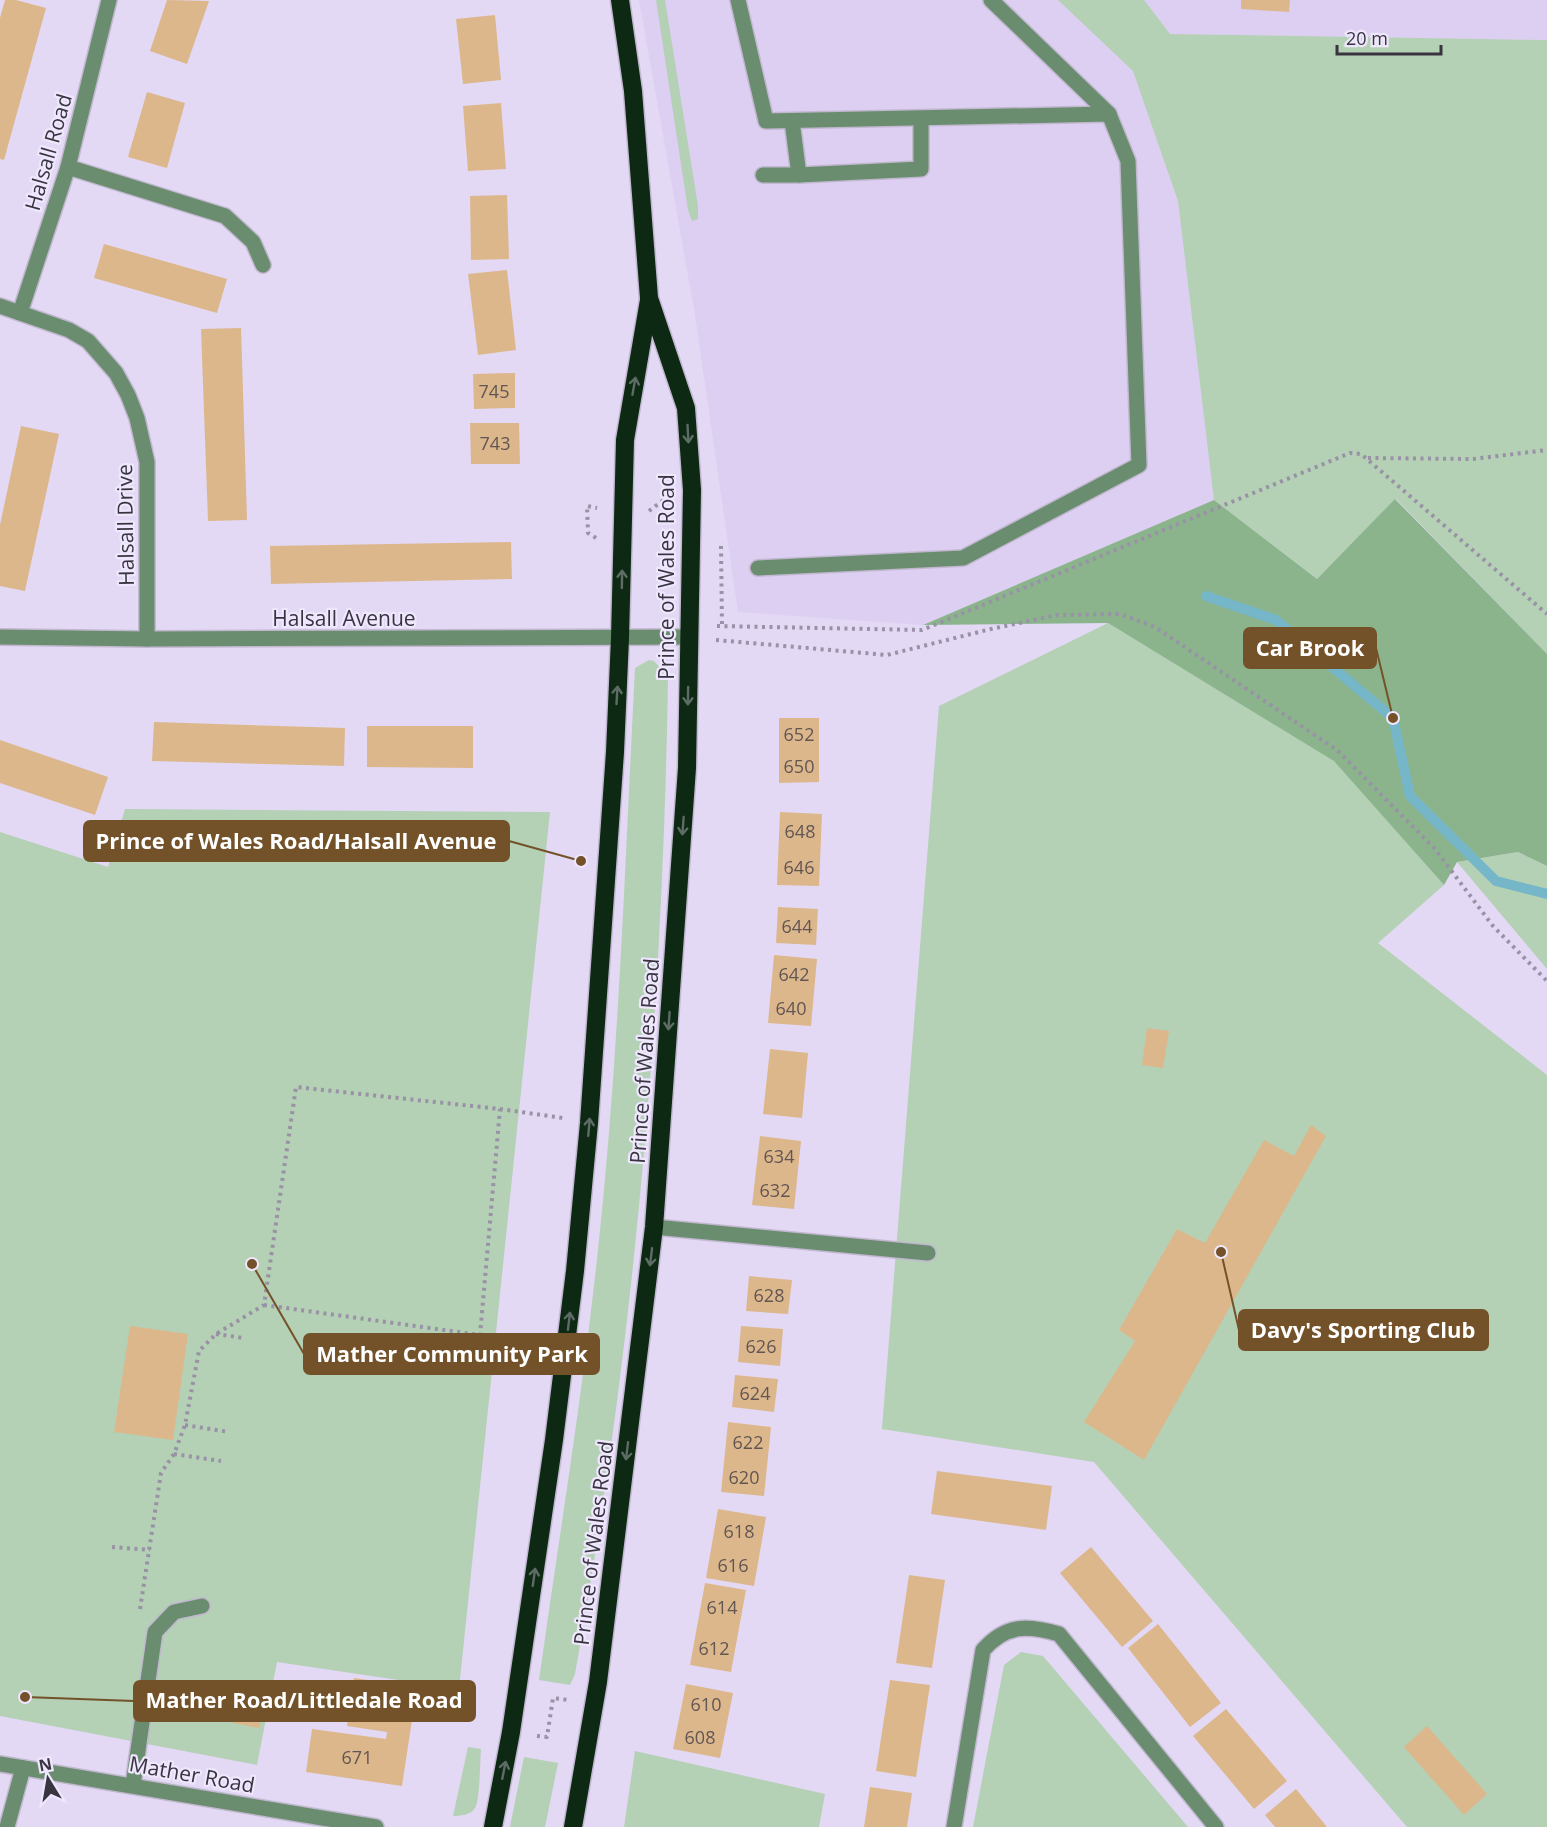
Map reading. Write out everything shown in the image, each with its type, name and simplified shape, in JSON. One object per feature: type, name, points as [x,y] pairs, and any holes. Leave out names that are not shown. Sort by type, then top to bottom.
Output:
[{"type":"highway","name":"Prince of Wales Road","points":[[493,1827],[511,1732],[554,1440],[575,1271],[589,1123],[620,638],[625,440],[649,298],[633,91],[620,0]]},
{"type":"highway","name":"Prince of Wales Road","points":[[573,1827],[596,1693],[654,1227],[687,768],[692,490],[686,408],[649,298]]},
{"type":"street","name":"Halsall Road","points":[[20,313],[68,167],[109,0]]},
{"type":"street","points":[[738,0],[766,121],[1109,114]]},
{"type":"street","points":[[758,568],[963,558],[1139,465],[1128,161],[1109,114],[991,0]]},
{"type":"street","points":[[763,175],[921,169],[921,119]]},
{"type":"street","points":[[792,121],[799,175]]},
{"type":"street","points":[[68,167],[225,216],[253,242],[263,265]]},
{"type":"street","name":"Halsall Drive","points":[[0,306],[69,330],[88,341],[116,373],[137,418],[147,462],[147,639]]},
{"type":"street","name":"Halsall Avenue","points":[[0,637],[620,638],[689,631]]},
{"type":"street","points":[[654,1227],[928,1253]]},
{"type":"street","points":[[133,1785],[155,1632],[174,1612],[202,1606]]},
{"type":"street","points":[[954,1827],[983,1650],[994,1638],[1013,1628],[1042,1630],[1059,1635],[1216,1827]]},
{"type":"street","name":"Mather Road","points":[[0,1764],[376,1827]]},
{"type":"street","points":[[7,1827],[23,1768]]},
{"type":"path","points":[[1367,458],[1473,459],[1547,450]]},
{"type":"path","points":[[689,631],[922,630],[1350,453],[1361,454],[1367,458],[1547,614]]},
{"type":"path","points":[[689,631],[887,655],[1057,615],[1120,614],[1155,627],[1337,750],[1436,849],[1492,926],[1547,981]]},
{"type":"path","points":[[264,1305],[296,1087],[500,1109],[589,1123]]},
{"type":"path","points":[[441,1357],[472,1359],[480,1335],[500,1109]]},
{"type":"path","points":[[139,1620],[161,1473],[174,1454],[185,1425],[199,1351],[216,1334],[264,1305],[480,1335]]},
{"type":"path","points":[[216,1334],[244,1338]]},
{"type":"path","points":[[185,1425],[229,1432]]},
{"type":"path","points":[[174,1454],[221,1461]]},
{"type":"path","points":[[112,1547],[150,1550]]},
{"type":"path","points":[[528,1735],[547,1737],[553,1698],[572,1701]]},
{"type":"shaded area","points":[[639,0],[1547,0],[1547,40],[1170,34],[1178,201],[1214,500],[923,625],[738,612],[695,315]]},
{"type":"green space","points":[[656,0],[665,0],[698,206],[698,219],[692,221],[688,210]]},
{"type":"green space","points":[[1058,0],[1144,0],[1170,34],[1547,40],[1547,654],[1396,499],[1317,579],[1214,500],[1178,201],[1133,71]]},
{"type":"green space","points":[[1395,499],[1547,654],[1547,866],[1518,852],[1457,862],[1444,885],[1334,761],[1108,623],[923,625],[1214,500],[1317,579]]},
{"type":"green space","points":[[1108,623],[1335,761],[1444,885],[1378,943],[1547,1075],[1547,1827],[1407,1827],[1094,1462],[882,1429],[939,706]]},
{"type":"green space","points":[[649,660],[654,661],[668,677],[660,927],[652,1052],[642,1177],[614,1426],[575,1674],[570,1685],[539,1680],[585,1357],[605,1177],[621,959],[635,668]]},
{"type":"green space","points":[[125,809],[550,812],[459,1689],[277,1662],[257,1765],[0,1716],[0,832],[108,867]]},
{"type":"green space","points":[[1518,852],[1547,866],[1547,969],[1457,862]]},
{"type":"green space","points":[[1021,1652],[1043,1656],[1188,1827],[973,1827],[1004,1665]]},
{"type":"green space","points":[[468,1747],[481,1749],[477,1804],[468,1814],[453,1816]]},
{"type":"green space","points":[[635,1751],[825,1794],[819,1827],[624,1827]]},
{"type":"green space","points":[[524,1757],[558,1763],[545,1827],[510,1827]]},
{"type":"building","points":[[5,0],[16,0],[46,8],[4,160],[0,159],[0,18]]},
{"type":"building","points":[[167,0],[209,1],[187,64],[150,51]]},
{"type":"building","points":[[1241,0],[1290,0],[1289,12],[1241,9]]},
{"type":"building","points":[[495,15],[501,80],[463,84],[456,19]]},
{"type":"building","points":[[147,92],[185,103],[167,168],[128,157]]},
{"type":"building","points":[[501,103],[506,169],[468,171],[463,106]]},
{"type":"building","points":[[507,195],[509,259],[471,260],[470,196]]},
{"type":"building","points":[[104,244],[227,279],[217,313],[94,278]]},
{"type":"building","points":[[507,270],[516,350],[478,355],[468,274]]},
{"type":"building","points":[[241,328],[247,520],[208,521],[201,329]]},
{"type":"building","points":[[515,373],[515,408],[474,409],[473,374]]},
{"type":"building","points":[[470,423],[519,423],[520,464],[471,464]]},
{"type":"building","points":[[21,426],[59,434],[25,591],[0,586],[0,525]]},
{"type":"building","points":[[511,542],[512,579],[271,584],[270,546]]},
{"type":"building","points":[[779,718],[819,718],[819,782],[779,783]]},
{"type":"building","points":[[154,722],[345,728],[344,766],[152,761]]},
{"type":"building","points":[[367,726],[473,726],[473,768],[367,767]]},
{"type":"building","points":[[0,740],[108,777],[95,815],[0,783]]},
{"type":"building","points":[[780,812],[822,814],[819,886],[777,885]]},
{"type":"building","points":[[778,907],[818,909],[816,945],[776,943]]},
{"type":"building","points":[[774,955],[817,959],[811,1026],[768,1023]]},
{"type":"building","points":[[1147,1028],[1169,1031],[1163,1068],[1142,1065]]},
{"type":"building","points":[[770,1049],[808,1053],[802,1118],[763,1114]]},
{"type":"building","points":[[1311,1125],[1326,1136],[1144,1460],[1084,1422],[1135,1341],[1119,1330],[1177,1229],[1205,1243],[1264,1140],[1294,1156]]},
{"type":"building","points":[[760,1136],[801,1141],[794,1209],[752,1205]]},
{"type":"building","points":[[749,1276],[792,1280],[788,1314],[746,1311]]},
{"type":"building","points":[[130,1326],[188,1334],[173,1440],[114,1432]]},
{"type":"building","points":[[741,1326],[783,1329],[780,1366],[738,1362]]},
{"type":"building","points":[[735,1375],[778,1379],[774,1412],[732,1407]]},
{"type":"building","points":[[728,1422],[771,1427],[764,1496],[721,1492]]},
{"type":"building","points":[[937,1471],[1052,1486],[1046,1530],[931,1514]]},
{"type":"building","points":[[718,1509],[766,1517],[754,1586],[706,1578]]},
{"type":"building","points":[[1091,1547],[1153,1621],[1122,1647],[1060,1573]]},
{"type":"building","points":[[909,1575],[945,1580],[932,1668],[896,1663]]},
{"type":"building","points":[[705,1583],[746,1590],[731,1672],[690,1665]]},
{"type":"building","points":[[1158,1624],[1221,1703],[1190,1727],[1128,1648]]},
{"type":"building","points":[[354,1678],[417,1687],[402,1786],[306,1772],[312,1729],[386,1739],[387,1732],[347,1726]]},
{"type":"building","points":[[890,1680],[930,1685],[916,1777],[876,1771]]},
{"type":"building","points":[[241,1683],[267,1688],[259,1728],[233,1723]]},
{"type":"building","points":[[686,1684],[733,1693],[720,1758],[673,1749]]},
{"type":"building","points":[[1226,1709],[1287,1781],[1254,1809],[1193,1736]]},
{"type":"building","points":[[1427,1726],[1487,1794],[1464,1815],[1404,1747]]},
{"type":"building","points":[[870,1787],[912,1793],[907,1827],[864,1827]]},
{"type":"building","points":[[1296,1789],[1327,1827],[1275,1827],[1265,1815]]},
{"type":"waterway","points":[[1206,596],[1276,620],[1393,718],[1410,796],[1496,881],[1547,894]]},
{"type":"place","name":"Car Brook","points":[[1393,718]]},
{"type":"place","name":"Prince of Wales Road/Halsall Avenue","points":[[581,861]]},
{"type":"place","name":"Davy's Sporting Club","points":[[1221,1252]]},
{"type":"place","name":"Mather Community Park","points":[[252,1264]]},
{"type":"place","name":"Mather Road/Littledale Road","points":[[25,1697]]}]
